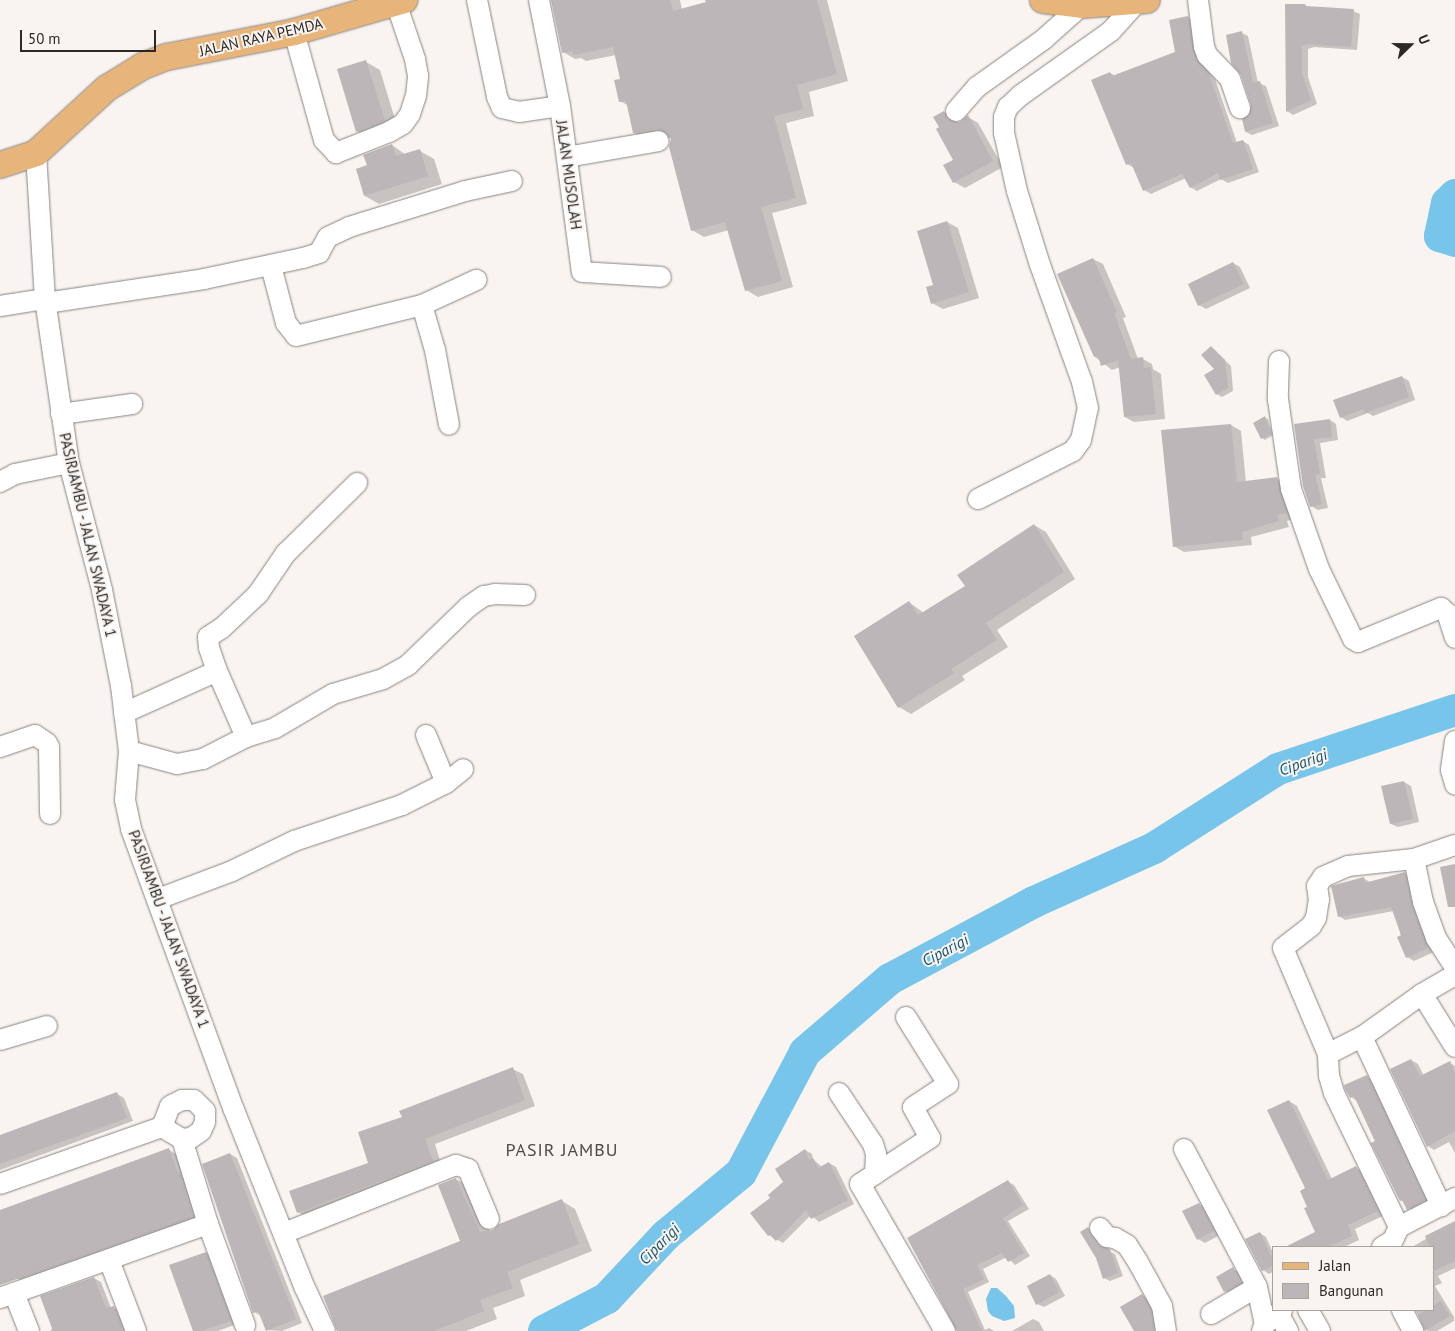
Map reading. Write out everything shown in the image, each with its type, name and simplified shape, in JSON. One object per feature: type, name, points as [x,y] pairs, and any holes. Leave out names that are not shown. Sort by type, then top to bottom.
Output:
[{"type":"main road","points":[[1043,0],[1082,5],[1143,1]]},
{"type":"main road","name":"JALAN RAYA PEMDA","points":[[0,165],[36,153],[107,88],[143,66],[167,57],[294,32],[400,2]]},
{"type":"street","points":[[477,0],[497,97],[502,108],[519,112],[560,106]]},
{"type":"street","name":"JALAN MUSOLAH","points":[[539,0],[560,106],[582,272],[661,277]]},
{"type":"street","points":[[1198,0],[1204,47],[1208,55],[1230,79],[1240,108]]},
{"type":"street","points":[[978,499],[1073,451],[1081,440],[1088,408],[1082,382],[1054,299],[1040,265],[1017,191],[1004,132],[1004,117],[1008,107],[1020,95],[1112,30],[1143,1]]},
{"type":"street","points":[[294,32],[324,140],[336,153],[404,124],[410,114],[416,96],[418,76],[400,2]]},
{"type":"street","points":[[956,111],[977,87],[1044,39],[1082,5]]},
{"type":"street","points":[[567,157],[659,141]]},
{"type":"street","name":"PASIRJAMBU - JALAN SWADAYA 1","points":[[36,153],[45,301],[68,463],[102,590],[124,712],[129,751],[125,800],[131,829],[234,1110],[305,1288],[325,1331]]},
{"type":"street","points":[[0,306],[45,301],[271,266],[319,253],[328,237],[349,227],[465,191],[512,180]]},
{"type":"street","points":[[271,266],[286,323],[296,336],[422,305],[476,280]]},
{"type":"street","points":[[422,305],[435,350],[449,425]]},
{"type":"street","points":[[1279,361],[1278,399],[1291,489],[1319,569],[1353,639],[1358,642],[1441,608],[1447,613],[1455,638]]},
{"type":"street","points":[[62,414],[132,404]]},
{"type":"street","points":[[0,482],[15,474],[68,463]]},
{"type":"street","points":[[246,737],[217,671],[208,644],[210,634],[222,628],[258,594],[286,553],[357,483]]},
{"type":"street","points":[[129,751],[178,764],[189,764],[203,759],[246,737],[275,728],[333,694],[366,686],[408,665],[468,607],[484,596],[495,594],[525,595]]},
{"type":"street","points":[[124,712],[217,671]]},
{"type":"street","points":[[0,747],[36,735],[47,743],[49,747],[50,814]]},
{"type":"street","points":[[426,735],[446,784]]},
{"type":"street","points":[[1455,741],[1451,770],[1455,784]]},
{"type":"street","points":[[158,899],[232,871],[294,841],[402,805],[446,784],[463,769]]},
{"type":"street","points":[[1399,1227],[1334,1093],[1329,1076],[1328,1054],[1283,948],[1311,926],[1316,918],[1318,912],[1317,886],[1324,877],[1348,866],[1414,859],[1455,845]]},
{"type":"street","points":[[1414,859],[1423,902],[1433,929],[1455,967]]},
{"type":"street","points":[[1328,1054],[1362,1036],[1422,994],[1455,975]]},
{"type":"street","points":[[1422,994],[1455,1047]]},
{"type":"street","points":[[906,1017],[948,1084],[913,1108],[930,1138],[860,1184],[945,1331]]},
{"type":"street","points":[[2,1035],[47,1026]]},
{"type":"street","points":[[1362,1036],[1448,1202],[1399,1227],[1393,1240],[1384,1246]]},
{"type":"street","points":[[839,1094],[873,1144],[876,1154],[875,1174]]},
{"type":"street","points":[[0,1184],[162,1127],[170,1106],[182,1100],[194,1100],[205,1111],[205,1122],[196,1135],[182,1139]]},
{"type":"street","points":[[162,1127],[182,1139],[208,1224],[244,1325]]},
{"type":"street","points":[[1184,1148],[1257,1287],[1272,1320],[1288,1331]]},
{"type":"street","points":[[284,1233],[456,1165],[468,1169],[489,1219]]},
{"type":"street","points":[[29,1331],[7,1296],[208,1224]]},
{"type":"street","points":[[1100,1228],[1107,1237],[1115,1238],[1127,1245],[1138,1262],[1162,1306],[1166,1331]]},
{"type":"street","points":[[109,1260],[136,1331]]},
{"type":"street","points":[[1211,1314],[1257,1287]]},
{"type":"street","points":[[1309,1311],[1320,1331]]},
{"type":"street","points":[[1403,1311],[1413,1331]]},
{"type":"water","points":[[991,1288],[997,1288],[1014,1306],[1015,1318],[1004,1321],[992,1316],[988,1311],[986,1299]]},
{"type":"building","points":[[551,0],[670,0],[673,11],[706,2],[705,0],[817,0],[837,74],[797,85],[803,109],[774,116],[796,198],[761,207],[782,281],[745,291],[725,222],[691,231],[669,147],[671,139],[668,134],[657,129],[633,133],[626,101],[619,102],[614,80],[620,79],[613,47],[573,55],[572,51],[562,53]]},
{"type":"building","points":[[1285,4],[1354,9],[1351,47],[1307,44],[1302,46],[1302,73],[1311,100],[1286,112]]},
{"type":"building","points":[[1188,16],[1196,59],[1209,74],[1233,143],[1243,140],[1253,169],[1220,180],[1218,173],[1190,188],[1182,174],[1143,191],[1131,163],[1126,165],[1091,80],[1110,72],[1112,76],[1175,52],[1169,20]]},
{"type":"building","points":[[1242,31],[1253,83],[1260,81],[1273,123],[1245,132],[1242,119],[1249,115],[1251,105],[1241,75],[1231,63],[1226,35]]},
{"type":"building","points":[[366,60],[385,121],[356,132],[337,69]]},
{"type":"building","points":[[944,111],[948,120],[953,122],[960,122],[968,115],[993,161],[953,183],[943,165],[953,160],[936,129],[939,127],[933,117]]},
{"type":"building","points":[[392,144],[396,156],[420,149],[428,176],[364,196],[356,169],[367,165],[363,155]]},
{"type":"building","points":[[947,221],[969,292],[931,304],[926,287],[933,285],[917,231]]},
{"type":"building","points":[[1093,258],[1117,312],[1114,313],[1131,359],[1143,357],[1144,368],[1151,367],[1156,414],[1124,417],[1118,360],[1101,366],[1098,356],[1094,357],[1057,274]]},
{"type":"building","points":[[1233,262],[1244,284],[1198,306],[1188,284]]},
{"type":"building","points":[[1211,346],[1225,360],[1228,388],[1216,395],[1204,375],[1214,369],[1201,355]]},
{"type":"building","points":[[1402,376],[1409,397],[1365,413],[1363,409],[1340,418],[1333,400]]},
{"type":"building","points":[[1265,416],[1271,434],[1261,439],[1253,423]]},
{"type":"building","points":[[1330,419],[1332,437],[1314,439],[1320,474],[1315,475],[1322,504],[1310,507],[1303,486],[1294,424]]},
{"type":"building","points":[[1231,424],[1237,482],[1277,477],[1287,513],[1278,515],[1279,521],[1242,532],[1243,540],[1173,547],[1161,430]]},
{"type":"building","points":[[1034,524],[1064,572],[986,623],[997,640],[951,669],[954,673],[898,708],[854,636],[909,601],[918,615],[965,586],[957,575]]},
{"type":"building","points":[[1404,781],[1413,819],[1390,824],[1381,786]]},
{"type":"building","points":[[1455,864],[1455,907],[1448,907],[1440,867]]},
{"type":"building","points":[[1405,872],[1412,906],[1428,948],[1406,958],[1397,937],[1401,935],[1391,907],[1338,917],[1331,886],[1364,877],[1365,883]]},
{"type":"building","points":[[1411,1059],[1420,1076],[1450,1061],[1455,1073],[1455,1131],[1427,1147],[1390,1069]]},
{"type":"building","points":[[513,1067],[525,1100],[425,1139],[433,1161],[297,1213],[289,1191],[368,1163],[358,1132],[402,1117],[399,1111]]},
{"type":"building","points":[[1367,1075],[1425,1200],[1407,1210],[1402,1200],[1400,1201],[1371,1143],[1375,1141],[1354,1096],[1350,1098],[1345,1089],[1344,1085]]},
{"type":"building","points":[[117,1092],[127,1118],[0,1164],[0,1135]]},
{"type":"building","points":[[1289,1100],[1328,1180],[1356,1166],[1378,1211],[1348,1225],[1352,1236],[1330,1246],[1287,1246],[1315,1232],[1304,1208],[1307,1207],[1300,1191],[1305,1188],[1267,1110]]},
{"type":"building","points":[[169,1148],[178,1173],[180,1173],[193,1217],[0,1285],[0,1210]]},
{"type":"building","points":[[805,1149],[809,1160],[813,1158],[818,1168],[829,1162],[848,1200],[811,1219],[806,1210],[776,1241],[770,1235],[768,1236],[750,1213],[770,1198],[768,1195],[783,1182],[775,1169]]},
{"type":"building","points":[[230,1153],[296,1319],[266,1331],[258,1311],[253,1313],[202,1164]]},
{"type":"building","points":[[456,1178],[480,1232],[493,1230],[499,1224],[562,1199],[579,1244],[507,1272],[513,1288],[480,1300],[484,1311],[434,1331],[337,1331],[323,1296],[460,1241],[438,1185]]},
{"type":"building","points":[[1008,1180],[1023,1205],[1003,1218],[1024,1253],[1008,1262],[1002,1253],[977,1265],[984,1279],[963,1289],[982,1331],[957,1331],[907,1238]]},
{"type":"building","points":[[1199,1203],[1214,1231],[1197,1240],[1182,1211]]},
{"type":"building","points":[[1455,1221],[1455,1261],[1435,1271],[1435,1246],[1430,1246],[1425,1236]]},
{"type":"building","points":[[1088,1227],[1090,1235],[1098,1245],[1110,1249],[1118,1273],[1103,1279],[1096,1258],[1080,1232]]},
{"type":"building","points":[[1260,1232],[1272,1258],[1272,1266],[1262,1271],[1245,1239]]},
{"type":"building","points":[[206,1252],[231,1321],[201,1331],[193,1331],[169,1265]]},
{"type":"building","points":[[1233,1267],[1241,1283],[1224,1292],[1216,1277]]},
{"type":"building","points":[[1050,1274],[1059,1292],[1036,1305],[1027,1286]]},
{"type":"building","points":[[94,1277],[106,1308],[114,1306],[123,1331],[53,1331],[40,1296]]},
{"type":"building","points":[[1142,1294],[1151,1310],[1154,1331],[1134,1331],[1120,1307]]},
{"type":"building","points":[[1441,1301],[1450,1316],[1425,1331],[1418,1315],[1425,1311],[1435,1311],[1435,1304]]},
{"type":"waterway","name":"Ciparigi","points":[[1455,195],[1447,203],[1440,236],[1455,241]]},
{"type":"waterway","name":"Ciparigi","points":[[544,1331],[607,1298],[666,1235],[741,1173],[805,1052],[890,979],[1034,902],[1154,848],[1278,769],[1455,710]]},
{"type":"district","name":"PASIR JAMBU","points":[[562,1150]]}]
